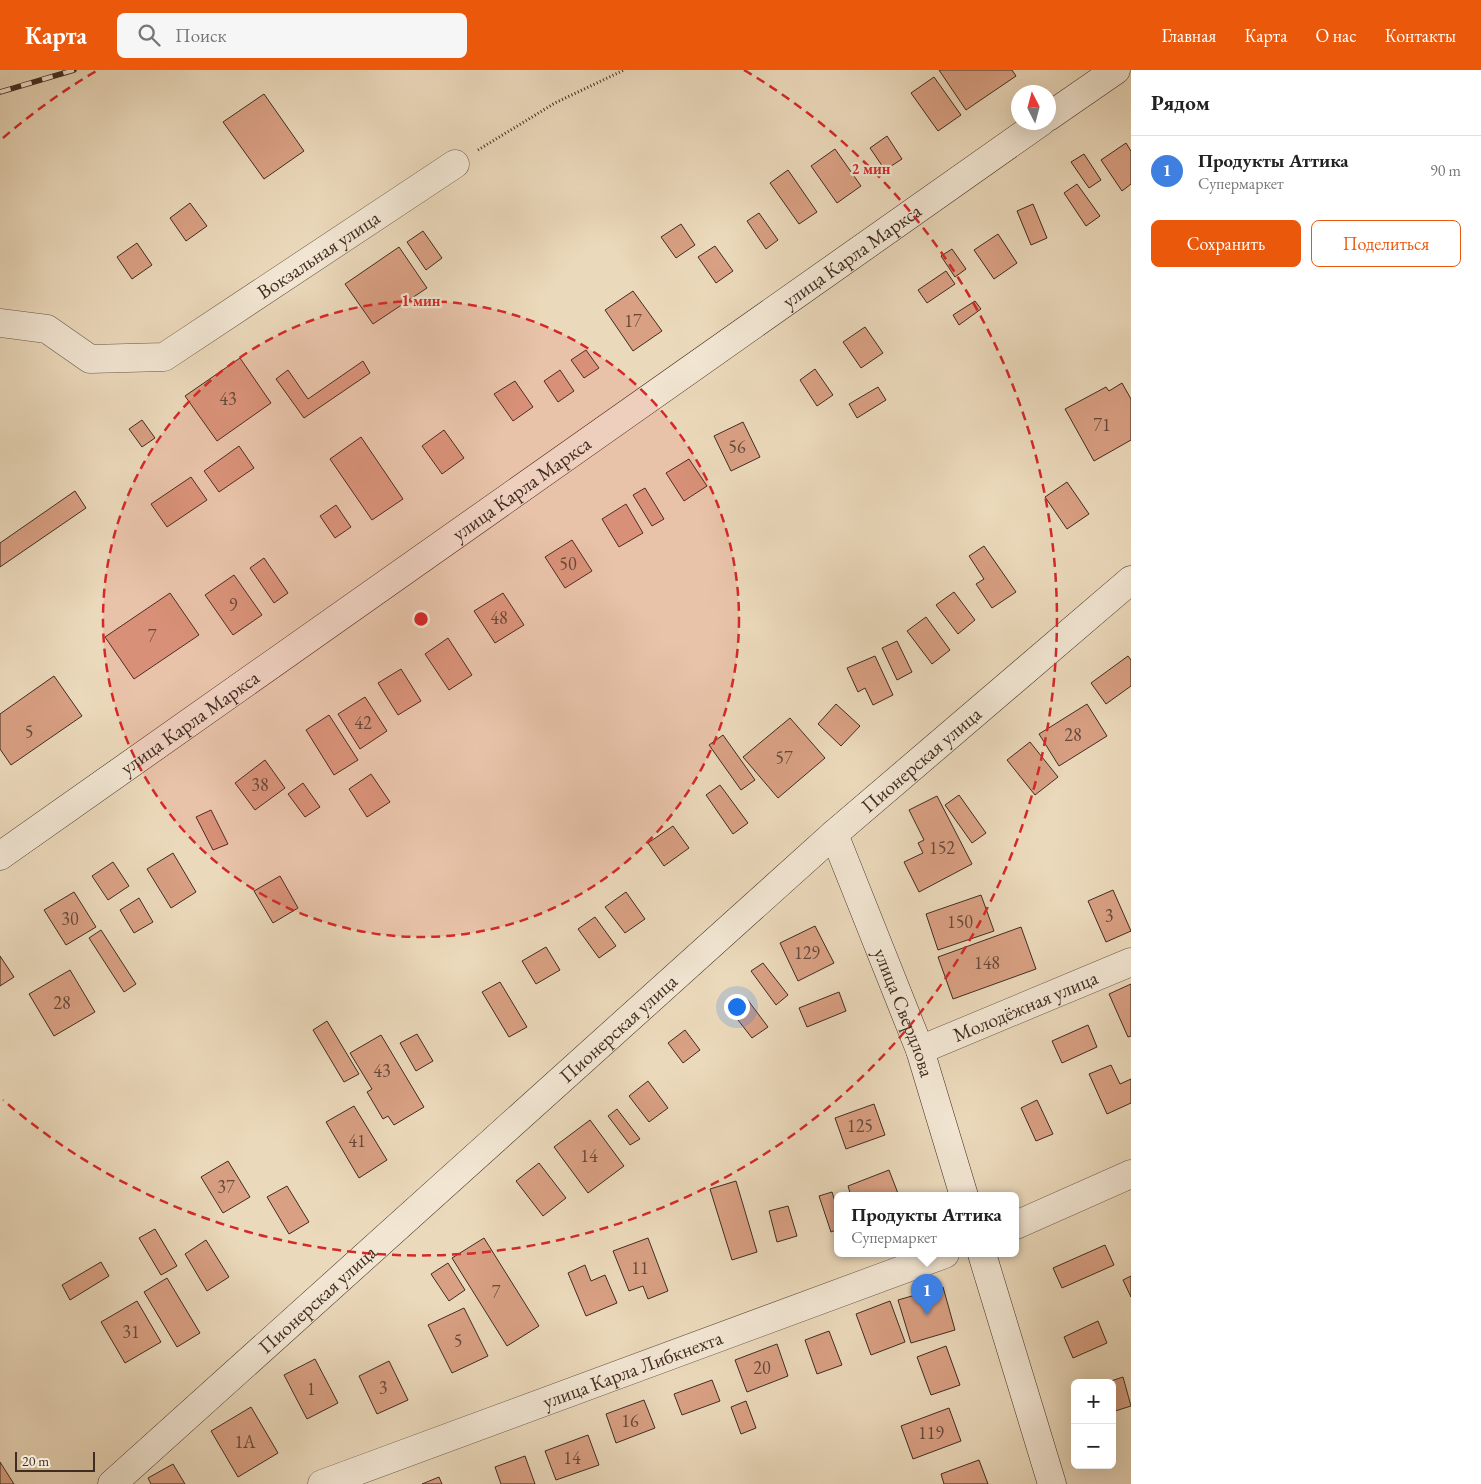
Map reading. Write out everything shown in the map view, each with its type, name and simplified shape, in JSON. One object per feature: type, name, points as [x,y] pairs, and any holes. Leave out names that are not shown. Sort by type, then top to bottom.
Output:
[{"type":"street","points":[[1056,111],[1116,70]]},
{"type":"street","name":"улица Карла Маркса","points":[[0,856],[1030,130]]},
{"type":"street","name":"Вокзальная улица","points":[[0,323],[47,329],[90,358],[164,358],[455,164]]},
{"type":"street","name":"Пионерская улица","points":[[112,1484],[834,834],[1131,580]]},
{"type":"street","name":"улица Свердлова","points":[[834,834],[920,1050],[963,1192]]},
{"type":"street","name":"Молодёжная улица","points":[[920,1050],[1131,962]]},
{"type":"street","points":[[1019,1224],[1131,1174]]},
{"type":"street","name":"улица Карла Либкнехта","points":[[322,1484],[937,1257]]},
{"type":"street","points":[[983,1257],[1052,1484]]},
{"type":"path","points":[[455,164],[555,103],[624,70]]},
{"type":"building","points":[[939,70],[1012,70],[1016,76],[966,110]]},
{"type":"building","points":[[934,77],[961,115],[938,131],[911,93]]},
{"type":"building","points":[[264,94],[304,151],[264,179],[223,122]]},
{"type":"building","points":[[887,136],[902,159],[885,170],[870,148]]},
{"type":"building","points":[[1126,143],[1131,151],[1131,184],[1122,191],[1101,160]]},
{"type":"building","points":[[835,149],[861,186],[837,203],[811,166]]},
{"type":"building","points":[[1084,154],[1101,180],[1089,188],[1071,162]]},
{"type":"building","points":[[788,170],[817,212],[799,224],[770,183]]},
{"type":"building","points":[[1077,184],[1100,216],[1086,226],[1064,193]]},
{"type":"building","points":[[190,203],[207,226],[186,241],[170,218]]},
{"type":"building","points":[[1033,204],[1047,238],[1031,245],[1017,211]]},
{"type":"building","points":[[759,213],[778,240],[766,249],[747,221]]},
{"type":"building","points":[[681,224],[695,245],[676,258],[661,237]]},
{"type":"building","points":[[423,231],[442,258],[426,270],[407,242]]},
{"type":"building","points":[[998,234],[1017,263],[994,279],[974,250]]},
{"type":"building","points":[[137,243],[152,265],[132,279],[117,257]]},
{"type":"building","points":[[715,246],[733,271],[716,283],[698,257]]},
{"type":"building","points":[[399,247],[427,288],[373,324],[345,284]]},
{"type":"building","points":[[952,249],[966,269],[955,277],[941,256]]},
{"type":"building","points":[[946,271],[955,284],[927,303],[918,290]]},
{"type":"building","points":[[633,291],[662,331],[633,351],[605,310]]},
{"type":"building","points":[[975,301],[981,309],[959,325],[953,315]]},
{"type":"building","points":[[865,327],[883,353],[861,368],[843,342]]},
{"type":"building","points":[[586,350],[599,368],[584,378],[571,360]]},
{"type":"building","points":[[240,358],[271,403],[217,441],[185,396]]},
{"type":"building","points":[[363,361],[370,373],[304,418],[276,379],[288,370],[308,399]]},
{"type":"building","points":[[815,369],[833,395],[817,406],[800,380]]},
{"type":"building","points":[[560,370],[574,391],[558,402],[544,381]]},
{"type":"building","points":[[515,381],[533,407],[513,421],[494,394]]},
{"type":"building","points":[[1122,383],[1131,399],[1131,440],[1094,461],[1065,409],[1106,387],[1109,391]]},
{"type":"building","points":[[878,387],[886,400],[857,418],[849,404]]},
{"type":"building","points":[[142,420],[155,438],[142,447],[129,429]]},
{"type":"building","points":[[743,422],[760,457],[731,471],[714,436]]},
{"type":"building","points":[[444,430],[464,458],[442,474],[422,446]]},
{"type":"building","points":[[361,437],[403,499],[372,520],[330,459]]},
{"type":"building","points":[[239,446],[254,468],[219,492],[204,471]]},
{"type":"building","points":[[689,459],[707,486],[684,501],[666,473]]},
{"type":"building","points":[[191,477],[207,500],[167,527],[151,504]]},
{"type":"building","points":[[1067,482],[1089,514],[1067,529],[1045,497]]},
{"type":"building","points":[[645,488],[664,519],[652,526],[633,495]]},
{"type":"building","points":[[75,491],[86,508],[0,567],[0,543]]},
{"type":"building","points":[[626,504],[643,533],[619,547],[602,519]]},
{"type":"building","points":[[336,505],[351,527],[335,538],[320,516]]},
{"type":"building","points":[[572,540],[592,571],[565,588],[545,557]]},
{"type":"building","points":[[984,546],[1016,592],[992,608],[976,584],[984,579],[969,556]]},
{"type":"building","points":[[264,558],[288,593],[274,603],[250,568]]},
{"type":"building","points":[[234,575],[262,615],[233,635],[205,595]]},
{"type":"building","points":[[954,592],[975,620],[958,634],[936,605]]},
{"type":"building","points":[[170,593],[199,635],[134,679],[105,637]]},
{"type":"building","points":[[503,593],[524,625],[495,643],[474,611]]},
{"type":"building","points":[[926,617],[950,650],[932,664],[907,631]]},
{"type":"building","points":[[448,638],[472,675],[449,690],[425,654]]},
{"type":"building","points":[[897,641],[912,672],[897,680],[882,648]]},
{"type":"building","points":[[875,656],[893,695],[873,705],[865,688],[858,692],[847,668]]},
{"type":"building","points":[[1128,656],[1131,660],[1131,686],[1106,704],[1091,683]]},
{"type":"building","points":[[401,669],[421,701],[398,715],[378,683]]},
{"type":"building","points":[[54,676],[82,716],[11,765],[0,749],[0,714]]},
{"type":"building","points":[[365,697],[387,731],[360,749],[338,714]]},
{"type":"building","points":[[836,704],[860,726],[841,746],[818,724]]},
{"type":"building","points":[[1087,704],[1107,736],[1059,766],[1039,734]]},
{"type":"building","points":[[329,715],[358,760],[334,775],[306,730]]},
{"type":"building","points":[[790,718],[825,758],[778,798],[743,757]]},
{"type":"building","points":[[723,735],[755,780],[741,790],[709,745]]},
{"type":"building","points":[[1030,742],[1058,777],[1035,795],[1007,760]]},
{"type":"building","points":[[265,760],[285,788],[255,810],[235,783]]},
{"type":"building","points":[[371,774],[390,802],[367,817],[349,789]]},
{"type":"building","points":[[303,783],[320,807],[305,817],[288,794]]},
{"type":"building","points":[[720,785],[748,823],[733,834],[706,795]]},
{"type":"building","points":[[959,795],[986,833],[972,843],[945,805]]},
{"type":"building","points":[[937,796],[972,864],[919,892],[904,862],[923,853],[918,843],[924,840],[909,810]]},
{"type":"building","points":[[211,810],[228,844],[213,850],[196,817]]},
{"type":"building","points":[[673,826],[689,848],[664,866],[648,843]]},
{"type":"building","points":[[173,853],[196,892],[171,908],[147,869]]},
{"type":"building","points":[[113,862],[129,886],[108,900],[92,876]]},
{"type":"building","points":[[280,876],[298,908],[273,923],[254,891]]},
{"type":"building","points":[[1113,890],[1131,931],[1106,942],[1088,901]]},
{"type":"building","points":[[74,892],[96,927],[66,945],[44,910]]},
{"type":"building","points":[[626,892],[645,919],[625,933],[605,907]]},
{"type":"building","points":[[981,895],[994,931],[938,950],[926,914]]},
{"type":"building","points":[[139,898],[153,922],[134,933],[120,910]]},
{"type":"building","points":[[595,917],[616,946],[599,958],[578,929]]},
{"type":"building","points":[[815,926],[834,963],[798,981],[780,943]]},
{"type":"building","points":[[1021,927],[1036,969],[953,999],[938,957]]},
{"type":"building","points":[[101,930],[136,984],[124,992],[89,938]]},
{"type":"building","points":[[546,947],[560,970],[536,984],[522,961]]},
{"type":"building","points":[[0,956],[14,977],[0,986]]},
{"type":"building","points":[[763,963],[788,995],[776,1005],[751,971]]},
{"type":"building","points":[[70,970],[95,1012],[54,1036],[29,994]]},
{"type":"building","points":[[500,982],[527,1027],[509,1037],[482,992]]},
{"type":"building","points":[[1131,984],[1131,1036],[1128,1037],[1109,994]]},
{"type":"building","points":[[839,992],[846,1011],[807,1027],[799,1008]]},
{"type":"building","points":[[747,999],[768,1027],[752,1038],[731,1011]]},
{"type":"building","points":[[327,1021],[359,1074],[344,1082],[313,1030]]},
{"type":"building","points":[[1088,1025],[1097,1047],[1062,1063],[1052,1041]]},
{"type":"building","points":[[685,1030],[700,1050],[683,1063],[668,1043]]},
{"type":"building","points":[[417,1034],[433,1061],[416,1071],[400,1043]]},
{"type":"building","points":[[381,1035],[424,1107],[394,1125],[388,1116],[383,1119],[367,1092],[372,1089],[350,1053]]},
{"type":"building","points":[[1111,1065],[1120,1084],[1131,1079],[1131,1103],[1107,1114],[1089,1074]]},
{"type":"building","points":[[648,1081],[668,1108],[649,1122],[629,1096]]},
{"type":"building","points":[[1037,1100],[1053,1134],[1036,1141],[1021,1108]]},
{"type":"building","points":[[874,1104],[885,1135],[846,1149],[835,1118]]},
{"type":"building","points":[[354,1106],[387,1160],[359,1178],[326,1122]]},
{"type":"building","points":[[617,1109],[640,1139],[630,1145],[608,1116]]},
{"type":"building","points":[[590,1120],[624,1166],[588,1193],[554,1147]]},
{"type":"building","points":[[228,1161],[250,1197],[223,1213],[201,1177]]},
{"type":"building","points":[[539,1163],[566,1198],[543,1216],[516,1181]]},
{"type":"building","points":[[889,1170],[897,1192],[850,1192],[848,1186]]},
{"type":"building","points":[[736,1181],[757,1252],[732,1260],[710,1189]]},
{"type":"building","points":[[287,1186],[309,1222],[289,1234],[267,1197]]},
{"type":"building","points":[[832,1192],[834,1198],[834,1231],[831,1232],[819,1196]]},
{"type":"building","points":[[788,1206],[797,1236],[777,1242],[769,1211]]},
{"type":"building","points":[[155,1229],[177,1266],[161,1275],[139,1238]]},
{"type":"building","points":[[484,1238],[539,1326],[507,1346],[452,1258]]},
{"type":"building","points":[[648,1238],[668,1291],[648,1299],[643,1286],[629,1291],[613,1251]]},
{"type":"building","points":[[206,1240],[229,1277],[207,1291],[185,1254]]},
{"type":"building","points":[[1105,1245],[1114,1265],[1062,1288],[1053,1268]]},
{"type":"building","points":[[101,1262],[109,1276],[70,1300],[62,1285]]},
{"type":"building","points":[[448,1263],[465,1290],[449,1301],[431,1274]]},
{"type":"building","points":[[585,1265],[591,1281],[605,1275],[617,1303],[586,1316],[568,1273]]},
{"type":"building","points":[[1131,1276],[1131,1297],[1123,1280]]},
{"type":"building","points":[[167,1278],[200,1333],[177,1347],[144,1292]]},
{"type":"building","points":[[943,1287],[955,1330],[911,1343],[898,1300]]},
{"type":"building","points":[[137,1301],[161,1342],[125,1363],[101,1322]]},
{"type":"building","points":[[890,1301],[905,1342],[871,1355],[856,1314]]},
{"type":"building","points":[[464,1308],[488,1356],[452,1373],[428,1325]]},
{"type":"building","points":[[1098,1321],[1107,1343],[1073,1358],[1064,1337]]},
{"type":"building","points":[[829,1331],[842,1365],[817,1374],[805,1340]]},
{"type":"building","points":[[777,1344],[788,1376],[747,1392],[735,1360]]},
{"type":"building","points":[[946,1346],[960,1385],[931,1395],[917,1357]]},
{"type":"building","points":[[315,1359],[338,1403],[307,1419],[284,1375]]},
{"type":"building","points":[[389,1361],[408,1400],[377,1414],[359,1376]]},
{"type":"building","points":[[1123,1377],[1131,1406],[1116,1411],[1116,1379]]},
{"type":"building","points":[[712,1380],[720,1401],[682,1415],[674,1394]]},
{"type":"building","points":[[644,1400],[655,1428],[616,1443],[606,1414]]},
{"type":"building","points":[[746,1401],[756,1428],[741,1434],[731,1407]]},
{"type":"building","points":[[251,1407],[278,1453],[238,1477],[211,1431]]},
{"type":"building","points":[[949,1408],[961,1441],[913,1459],[901,1426]]},
{"type":"building","points":[[588,1435],[599,1465],[556,1480],[545,1451]]},
{"type":"building","points":[[525,1456],[535,1484],[501,1484],[495,1467]]},
{"type":"building","points":[[979,1460],[988,1484],[944,1484],[941,1474]]},
{"type":"building","points":[[0,1462],[14,1484],[0,1484]]},
{"type":"building","points":[[173,1464],[185,1484],[151,1484],[148,1478]]},
{"type":"building","points":[[439,1477],[442,1484],[422,1484]]},
{"type":"railway","points":[[0,92],[74,70]]},
{"type":"place","name":"Продукты Аттика","points":[[927,1315]]}]
